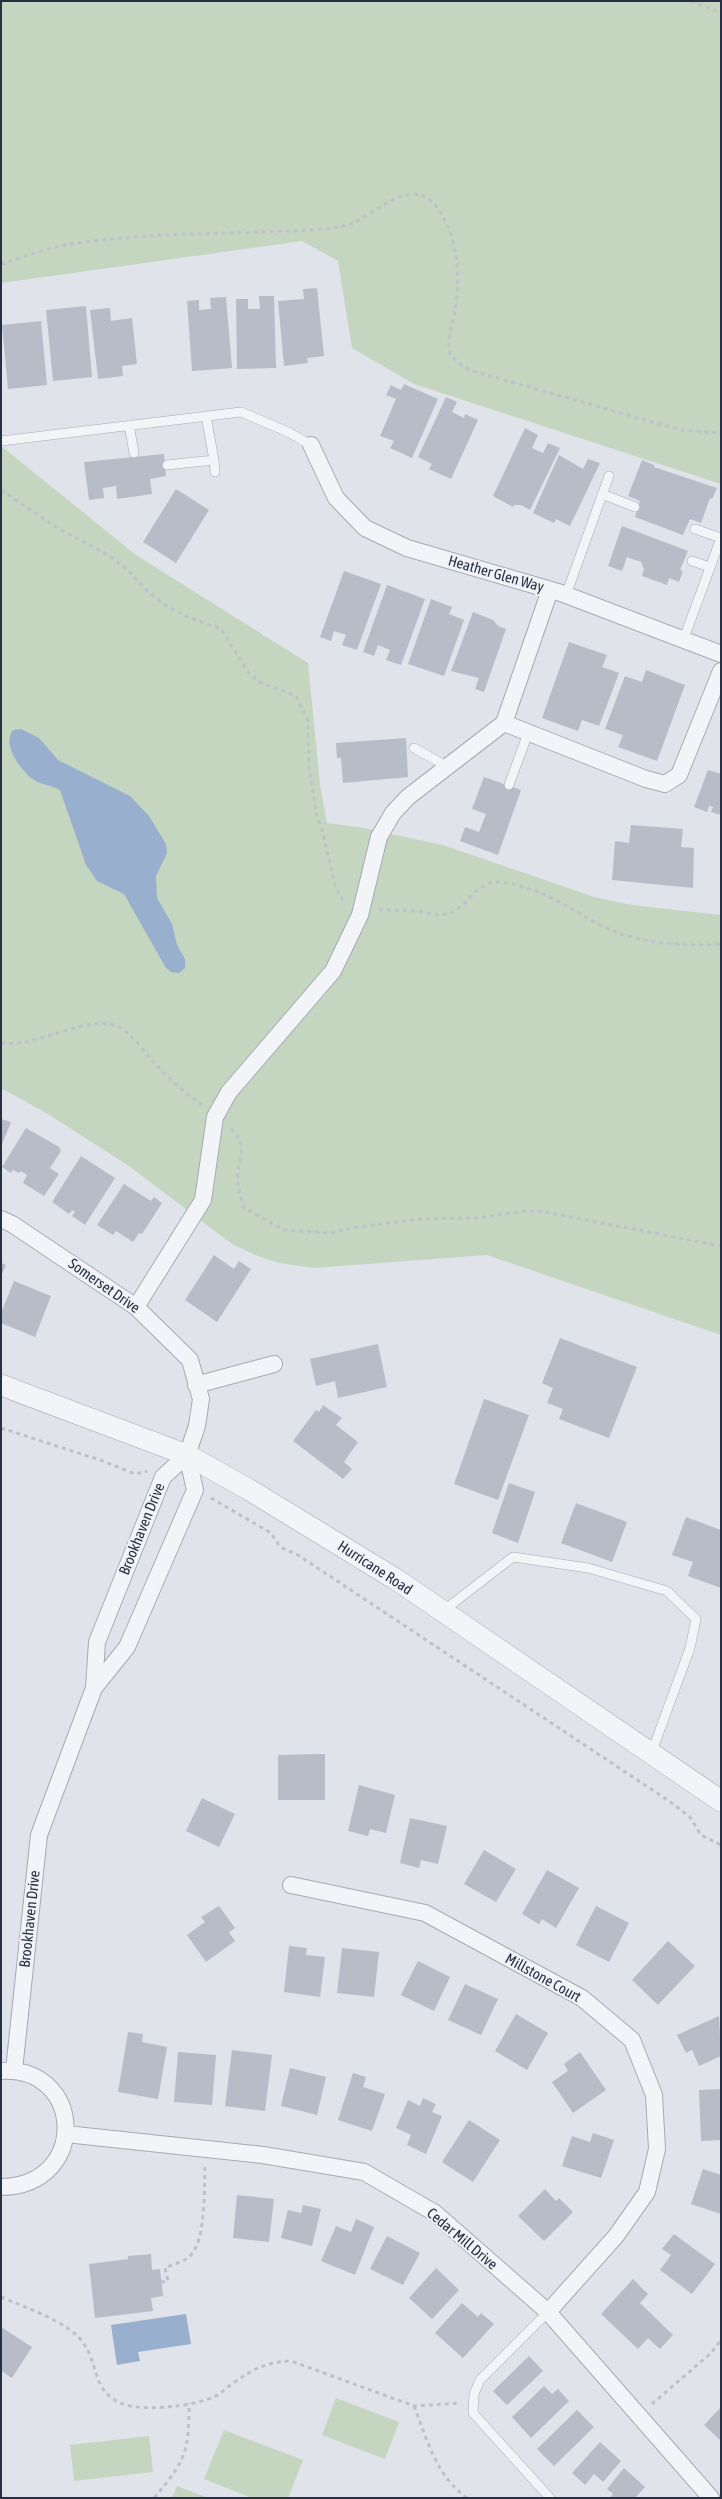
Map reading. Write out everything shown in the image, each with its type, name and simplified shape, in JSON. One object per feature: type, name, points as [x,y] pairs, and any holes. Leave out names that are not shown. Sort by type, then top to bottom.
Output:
[{"type":"street","name":"Heather Glen Way","points":[[312,445],[336,498],[365,528],[407,548],[566,595],[684,638],[721,654]]},
{"type":"street","points":[[136,1307],[203,1200],[215,1117],[228,1092],[333,971],[362,908],[379,836],[394,813],[408,797],[504,723],[550,590]]},
{"type":"street","points":[[504,723],[646,779],[665,784],[678,775],[721,671]]},
{"type":"street","name":"Somerset Drive","points":[[1,1219],[12,1224],[136,1307],[190,1360],[200,1399],[197,1426],[187,1455]]},
{"type":"street","points":[[196,1385],[274,1364]]},
{"type":"street","name":"Hurricane Road","points":[[1,1385],[187,1455],[248,1489],[389,1575],[721,1801]]},
{"type":"street","points":[[187,1455],[195,1490]]},
{"type":"street","name":"Brookhaven Drive","points":[[8,2070],[39,1835],[94,1688],[97,1642],[163,1477],[187,1455]]},
{"type":"street","name":"Brookhaven Drive","points":[[94,1688],[127,1647],[195,1490]]},
{"type":"street","name":"Millstone Court","points":[[290,1885],[425,1913],[582,1998],[632,2040],[654,2095],[657,2149],[648,2192],[616,2236],[548,2312]]},
{"type":"street","points":[[1,2187],[20,2186],[37,2179],[52,2168],[61,2152],[66,2134],[65,2116],[59,2099],[47,2085],[32,2075],[8,2070]]},
{"type":"street","name":"Cedar Mill Drive","points":[[66,2134],[263,2155],[364,2172],[435,2213],[548,2312],[711,2498]]},
{"type":"lane","points":[[1,441],[241,412],[288,432],[312,445]]},
{"type":"lane","points":[[206,416],[215,472]]},
{"type":"lane","points":[[130,425],[134,453]]},
{"type":"lane","points":[[167,465],[214,460]]},
{"type":"lane","points":[[566,595],[609,476]]},
{"type":"lane","points":[[602,494],[635,507]]},
{"type":"lane","points":[[684,638],[715,562],[721,538],[695,529]]},
{"type":"lane","points":[[692,561],[715,562]]},
{"type":"lane","points":[[509,785],[528,733]]},
{"type":"lane","points":[[414,748],[448,767]]},
{"type":"lane","points":[[441,1612],[513,1557],[588,1568],[666,1591],[696,1619],[690,1648],[651,1754]]},
{"type":"lane","points":[[548,2312],[480,2380],[474,2394],[473,2413],[550,2498]]},
{"type":"path","points":[[691,1],[721,13]]},
{"type":"path","points":[[1,264],[31,254],[77,243],[200,233],[340,227],[369,215],[394,198],[412,193],[432,202],[450,230],[458,286],[448,342],[451,354],[458,363],[470,370],[682,430],[721,433]]},
{"type":"path","points":[[1,490],[59,530],[106,554],[128,570],[162,603],[186,616],[221,629],[248,672],[259,682],[296,696],[308,720],[312,793],[340,897],[346,903],[362,908],[416,910],[443,915],[451,913],[482,888],[495,881],[514,883],[553,898],[596,923],[640,940],[675,944],[721,944]]},
{"type":"path","points":[[1,1043],[37,1041],[92,1023],[108,1023],[129,1034],[165,1075],[215,1117],[222,1120],[240,1137],[242,1155],[238,1172],[239,1193],[244,1208],[284,1230],[331,1233],[351,1228],[420,1219],[476,1218],[524,1211],[545,1212],[721,1246]]},
{"type":"path","points":[[1,1428],[103,1461],[135,1474],[145,1470],[163,1477]]},
{"type":"path","points":[[195,1490],[271,1533],[280,1547],[298,1555],[669,1801],[690,1817],[701,1835],[721,1845]]},
{"type":"path","points":[[161,2282],[168,2281],[165,2268],[190,2256],[197,2245],[202,2218],[206,2149]]},
{"type":"path","points":[[1,2297],[70,2330],[81,2340],[90,2354],[98,2381],[106,2394],[117,2403],[128,2407],[177,2406],[214,2397],[246,2374],[270,2362],[292,2360],[414,2406],[447,2402],[474,2404]]},
{"type":"path","points":[[639,2415],[712,2353],[721,2340]]},
{"type":"path","points":[[154,2498],[186,2454],[189,2403]]},
{"type":"path","points":[[414,2406],[436,2464],[453,2488],[467,2498]]},
{"type":"green space","points":[[1,1],[721,1],[721,484],[414,384],[352,348],[338,261],[302,241],[1,283]]},
{"type":"green space","points":[[1,446],[136,555],[308,663],[320,785],[327,823],[358,827],[443,845],[594,897],[632,905],[721,915],[721,1335],[487,1255],[314,1268],[280,1263],[260,1257],[232,1244],[129,1166],[48,1114],[1,1088]]},
{"type":"green space","points":[[336,2398],[399,2422],[385,2459],[322,2435]]},
{"type":"green space","points":[[224,2430],[303,2460],[288,2498],[252,2498],[204,2479]]},
{"type":"green space","points":[[149,2436],[153,2472],[74,2481],[70,2445]]},
{"type":"green space","points":[[177,2486],[208,2498],[172,2498]]},
{"type":"water","points":[[21,729],[39,738],[58,760],[130,796],[149,816],[166,844],[167,853],[156,876],[157,898],[172,924],[177,945],[185,959],[185,968],[179,973],[171,972],[166,968],[124,894],[97,881],[86,865],[60,790],[34,780],[17,762],[9,742],[13,730]]},
{"type":"water","points":[[186,2314],[191,2344],[138,2352],[140,2361],[117,2365],[111,2325]]},
{"type":"building","points":[[317,288],[324,356],[307,358],[308,363],[284,366],[278,301],[304,299],[303,289]]},
{"type":"building","points":[[259,296],[274,296],[276,368],[237,369],[236,299],[248,299],[248,309],[260,309]]},
{"type":"building","points":[[226,297],[232,368],[192,371],[187,301],[199,300],[199,310],[211,309],[210,298]]},
{"type":"building","points":[[86,306],[92,377],[53,381],[46,310]]},
{"type":"building","points":[[110,308],[111,321],[132,318],[137,364],[122,366],[123,376],[98,379],[90,310]]},
{"type":"building","points":[[41,321],[47,385],[8,389],[2,325]]},
{"type":"building","points":[[404,384],[438,399],[412,458],[390,448],[394,441],[380,436],[396,399],[386,395],[391,385],[401,390]]},
{"type":"building","points":[[446,397],[457,402],[452,412],[464,418],[465,414],[478,420],[451,479],[429,469],[432,464],[418,457]]},
{"type":"building","points":[[525,428],[538,435],[532,448],[543,453],[548,443],[560,448],[530,510],[521,505],[514,505],[513,507],[493,496]]},
{"type":"building","points":[[164,454],[166,476],[150,479],[152,494],[117,499],[116,486],[103,488],[104,498],[89,500],[84,462]]},
{"type":"building","points":[[559,455],[583,469],[588,459],[600,463],[570,526],[556,519],[554,523],[533,513]]},
{"type":"building","points":[[642,460],[654,465],[654,467],[717,488],[712,499],[710,498],[701,523],[690,519],[683,535],[635,517],[640,501],[628,496]]},
{"type":"building","points":[[176,489],[209,510],[176,563],[143,542]]},
{"type":"building","points":[[622,526],[688,551],[680,570],[683,571],[679,582],[669,578],[667,585],[642,576],[644,569],[641,562],[627,557],[622,571],[608,566]]},
{"type":"building","points":[[344,571],[381,584],[357,650],[342,645],[346,635],[334,631],[331,641],[320,637]]},
{"type":"building","points":[[387,585],[425,599],[401,665],[386,660],[390,650],[378,645],[374,656],[363,652]]},
{"type":"building","points":[[431,599],[452,607],[449,614],[464,620],[444,676],[408,664]]},
{"type":"building","points":[[473,612],[493,620],[498,626],[506,629],[484,692],[475,689],[479,678],[451,671]]},
{"type":"building","points":[[569,642],[607,655],[602,667],[619,673],[599,726],[582,720],[578,731],[542,718]]},
{"type":"building","points":[[646,670],[685,685],[657,761],[618,747],[623,735],[605,729],[625,676],[642,682]]},
{"type":"building","points":[[406,738],[408,777],[343,783],[341,758],[337,758],[336,743]]},
{"type":"building","points":[[708,770],[721,774],[721,815],[711,812],[713,807],[709,806],[707,812],[694,807]]},
{"type":"building","points":[[484,777],[521,790],[498,855],[460,841],[465,827],[479,832],[486,814],[472,809]]},
{"type":"building","points":[[631,825],[683,829],[681,847],[694,848],[693,888],[612,880],[615,841],[629,843]]},
{"type":"building","points":[[1,1119],[11,1122],[1,1147]]},
{"type":"building","points":[[26,1128],[59,1147],[61,1151],[50,1168],[59,1174],[44,1196],[23,1183],[27,1175],[21,1171],[19,1173],[13,1170],[11,1173],[2,1167]]},
{"type":"building","points":[[81,1156],[115,1178],[85,1225],[72,1216],[75,1212],[72,1210],[69,1214],[52,1202]]},
{"type":"building","points":[[124,1184],[151,1201],[154,1197],[162,1203],[142,1234],[139,1233],[133,1242],[116,1231],[113,1235],[97,1225]]},
{"type":"building","points":[[214,1255],[234,1269],[239,1261],[251,1269],[217,1322],[185,1300]]},
{"type":"building","points":[[1,1263],[6,1265],[1,1276]]},
{"type":"building","points":[[14,1281],[51,1296],[35,1337],[1,1323],[1,1313]]},
{"type":"building","points":[[560,1338],[637,1367],[609,1438],[559,1419],[563,1409],[547,1403],[553,1388],[542,1383]]},
{"type":"building","points":[[378,1344],[387,1387],[338,1398],[335,1381],[316,1386],[310,1359]]},
{"type":"building","points":[[484,1399],[529,1415],[498,1500],[454,1484]]},
{"type":"building","points":[[323,1405],[342,1418],[336,1425],[358,1442],[344,1462],[352,1469],[343,1479],[293,1441],[316,1410],[319,1412]]},
{"type":"building","points":[[509,1483],[535,1492],[518,1543],[492,1533]]},
{"type":"building","points":[[576,1503],[627,1522],[612,1562],[561,1543]]},
{"type":"building","points":[[686,1517],[721,1530],[721,1588],[688,1576],[693,1562],[672,1555]]},
{"type":"building","points":[[325,1754],[325,1800],[278,1800],[278,1755]]},
{"type":"building","points":[[359,1785],[395,1795],[386,1833],[370,1829],[368,1836],[348,1831]]},
{"type":"building","points":[[202,1798],[235,1814],[219,1847],[186,1831]]},
{"type":"building","points":[[410,1818],[447,1826],[438,1864],[421,1860],[419,1868],[400,1863]]},
{"type":"building","points":[[484,1850],[516,1869],[496,1902],[464,1884]]},
{"type":"building","points":[[547,1870],[579,1888],[556,1928],[542,1919],[539,1924],[522,1914]]},
{"type":"building","points":[[219,1906],[235,1928],[229,1932],[235,1941],[206,1962],[187,1935],[205,1922],[201,1917]]},
{"type":"building","points":[[596,1906],[629,1923],[609,1962],[576,1945]]},
{"type":"building","points":[[668,1941],[695,1966],[658,2005],[632,1980]]},
{"type":"building","points":[[289,1946],[307,1948],[306,1955],[325,1957],[320,1997],[284,1992]]},
{"type":"building","points":[[342,1948],[379,1952],[374,1997],[337,1993]]},
{"type":"building","points":[[418,1961],[450,1977],[434,2011],[401,1995]]},
{"type":"building","points":[[465,1984],[498,1999],[481,2035],[448,2020]]},
{"type":"building","points":[[516,2014],[548,2033],[527,2070],[495,2051]]},
{"type":"building","points":[[719,2016],[721,2056],[699,2066],[692,2050],[686,2053],[677,2035]]},
{"type":"building","points":[[128,2032],[143,2034],[142,2042],[167,2047],[158,2099],[118,2092]]},
{"type":"building","points":[[232,2050],[272,2055],[265,2111],[225,2106]]},
{"type":"building","points":[[178,2052],[216,2055],[212,2105],[174,2102]]},
{"type":"building","points":[[580,2052],[606,2090],[573,2113],[552,2082],[568,2071],[564,2064]]},
{"type":"building","points":[[290,2068],[326,2077],[317,2115],[281,2106]]},
{"type":"building","points":[[353,2073],[366,2077],[363,2087],[385,2094],[372,2131],[338,2120]]},
{"type":"building","points":[[721,2089],[721,2140],[701,2141],[699,2090]]},
{"type":"building","points":[[423,2098],[436,2104],[432,2112],[442,2116],[426,2154],[407,2145],[411,2135],[396,2128],[408,2100],[420,2106]]},
{"type":"building","points":[[469,2120],[500,2140],[473,2182],[442,2162]]},
{"type":"building","points":[[593,2133],[614,2140],[601,2178],[562,2166],[572,2136],[590,2142]]},
{"type":"building","points":[[703,2169],[721,2175],[721,2214],[691,2204]]},
{"type":"building","points":[[545,2189],[556,2201],[559,2198],[573,2212],[544,2241],[518,2216]]},
{"type":"building","points":[[237,2195],[274,2199],[269,2242],[233,2238]]},
{"type":"building","points":[[303,2205],[321,2209],[312,2246],[281,2238],[288,2210],[301,2213]]},
{"type":"building","points":[[356,2219],[374,2227],[355,2275],[321,2261],[336,2226],[351,2232]]},
{"type":"building","points":[[674,2234],[715,2264],[692,2294],[660,2270],[671,2255],[662,2249]]},
{"type":"building","points":[[387,2236],[420,2253],[403,2285],[370,2269]]},
{"type":"building","points":[[151,2254],[152,2270],[160,2269],[163,2296],[151,2298],[153,2311],[95,2318],[89,2264],[128,2259],[128,2256]]},
{"type":"building","points":[[436,2268],[459,2290],[432,2319],[409,2298]]},
{"type":"building","points":[[633,2279],[648,2294],[640,2303],[673,2335],[660,2349],[648,2338],[638,2349],[601,2314]]},
{"type":"building","points":[[462,2303],[478,2317],[481,2313],[494,2324],[463,2358],[435,2333]]},
{"type":"building","points":[[1,2327],[32,2347],[12,2378],[1,2371]]},
{"type":"building","points":[[529,2356],[543,2371],[507,2405],[493,2391]]},
{"type":"building","points":[[544,2386],[552,2394],[558,2389],[569,2401],[531,2438],[512,2417]]},
{"type":"building","points":[[721,2407],[721,2441],[704,2425]]},
{"type":"building","points":[[577,2410],[594,2427],[554,2466],[537,2449]]},
{"type":"building","points":[[600,2442],[621,2461],[603,2482],[594,2474],[585,2485],[572,2473]]},
{"type":"building","points":[[624,2468],[645,2487],[635,2498],[610,2498],[613,2494],[607,2489]]}]
